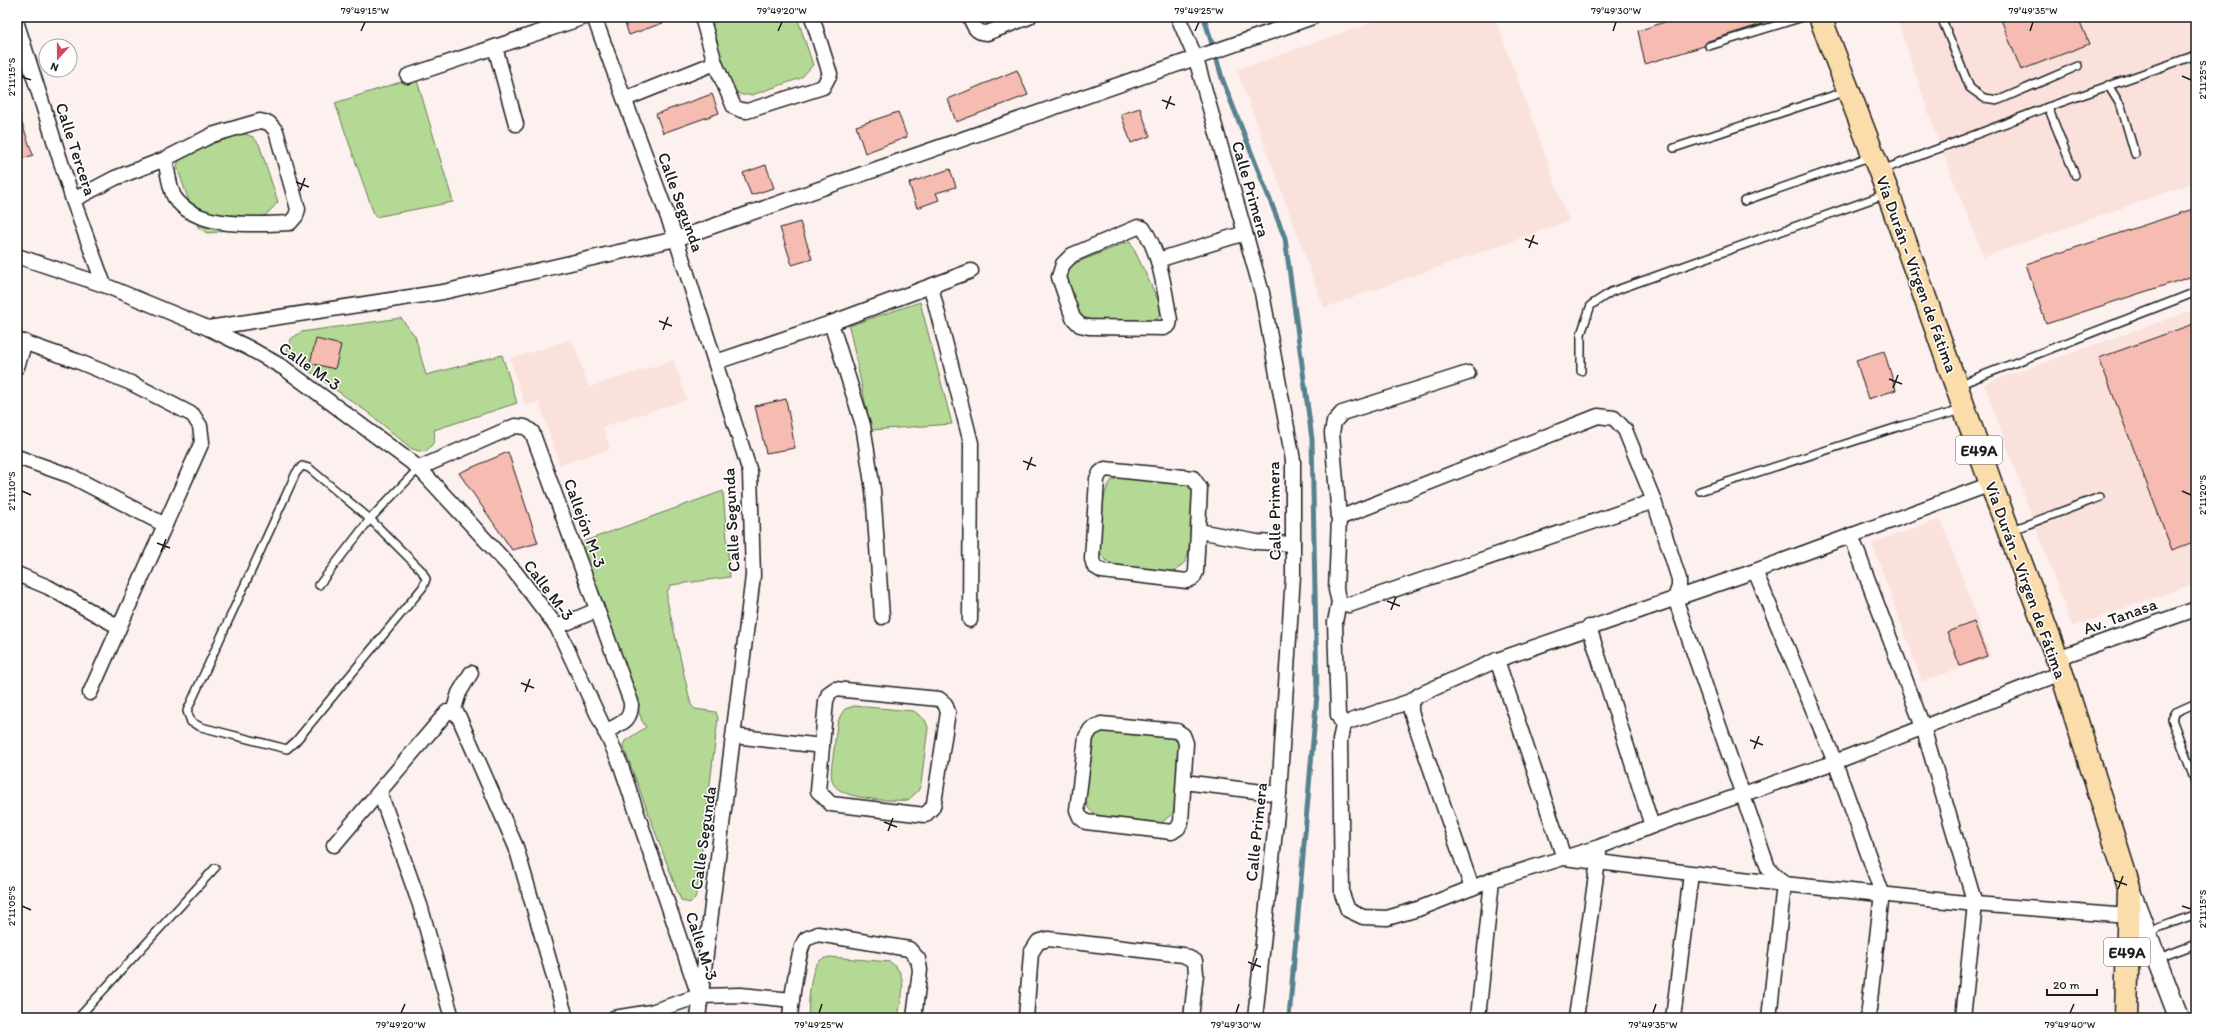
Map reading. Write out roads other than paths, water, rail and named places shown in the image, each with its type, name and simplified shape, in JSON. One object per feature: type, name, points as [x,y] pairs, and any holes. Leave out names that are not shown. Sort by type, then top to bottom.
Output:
[{"type":"main road","name":"Vía Durán - Vírgen de Fátima","points":[[1820,17],[1877,163],[1958,385],[1991,484],[2059,666],[2129,887],[2126,1018]]},
{"type":"street","points":[[408,76],[585,17]]},
{"type":"street","name":"Calle Segunda","points":[[594,17],[676,239],[750,472],[753,576],[734,736],[699,996],[698,1018]]},
{"type":"street","points":[[702,17],[715,63],[734,107],[747,111],[823,87],[830,74],[812,17]]},
{"type":"street","points":[[970,17],[975,29],[980,33],[987,33],[1029,17]]},
{"type":"street","name":"Calle Primera","points":[[1178,17],[1196,60],[1262,293],[1293,460],[1293,575],[1279,794],[1255,1018]]},
{"type":"street","points":[[208,328],[443,292],[676,239],[1196,60],[1313,17]]},
{"type":"street","name":"Calle Tercera","points":[[17,24],[21,47],[73,200],[104,284]]},
{"type":"street","points":[[495,47],[516,124]]},
{"type":"street","points":[[625,99],[715,63]]},
{"type":"street","points":[[73,200],[115,178],[166,159],[212,135],[260,121],[269,123],[276,131],[298,209],[296,216],[290,222],[244,225],[214,220],[187,211],[174,196],[166,159]]},
{"type":"street","points":[[1138,227],[1143,228],[1149,235],[1158,260],[1170,320],[1169,325],[1164,328],[1089,327],[1080,325],[1073,318],[1059,277],[1063,264],[1072,254],[1138,227]]},
{"type":"street","points":[[1158,260],[1245,233]]},
{"type":"street","name":"Calle M-3","points":[[17,256],[104,284],[208,328],[249,348],[284,368],[418,468],[515,572],[557,627],[620,763],[699,996]]},
{"type":"street","points":[[716,362],[831,323],[971,271]]},
{"type":"street","points":[[931,287],[970,443],[970,620]]},
{"type":"street","points":[[831,323],[863,425],[873,490],[882,617]]},
{"type":"street","points":[[17,367],[21,341],[131,383],[194,416],[200,426],[202,442],[90,693]]},
{"type":"street","points":[[1468,373],[1342,414],[1334,422],[1332,433],[1339,518],[1336,590],[1339,602],[1335,622],[1336,661],[1338,715],[1343,725],[1411,701],[1419,695],[1497,660],[1754,571],[1991,484]]},
{"type":"street","points":[[1339,518],[1598,416],[1614,418],[1625,430],[1654,501],[1679,579],[1679,587],[1675,598],[1741,794],[1768,868],[1784,884]]},
{"type":"street","name":"Callejón M-3","points":[[418,468],[515,426],[525,427],[532,432],[631,702],[631,712],[628,719],[605,732]]},
{"type":"street","points":[[17,457],[71,476],[165,525]]},
{"type":"street","points":[[1105,469],[1193,478],[1200,488],[1199,531],[1196,572],[1194,578],[1187,581],[1102,571],[1094,566],[1092,559],[1097,479],[1100,472],[1105,469]]},
{"type":"street","points":[[1339,602],[1349,605],[1654,501]]},
{"type":"street","points":[[1199,531],[1257,542],[1293,544]]},
{"type":"street","points":[[1851,535],[1923,727],[1975,904],[1963,1018]]},
{"type":"street","points":[[1754,571],[1835,762],[1882,893],[1868,1018]]},
{"type":"street","points":[[17,574],[48,587],[119,627]]},
{"type":"street","name":"Av. Tanasa","points":[[1343,725],[1340,740],[1342,894],[1348,910],[1363,917],[1387,918],[1418,909],[1492,880],[1599,847],[1652,826],[1835,762],[1923,727],[2059,666],[2196,609]]},
{"type":"street","points":[[557,627],[597,610]]},
{"type":"street","points":[[1590,627],[1652,826]]},
{"type":"street","points":[[1497,660],[1564,858],[1691,874],[1975,904],[2128,916]]},
{"type":"street","points":[[453,712],[459,693],[471,674]]},
{"type":"street","points":[[835,689],[939,699],[945,704],[948,712],[934,802],[932,808],[925,815],[831,804],[818,791],[822,746],[826,701],[829,693],[835,689]]},
{"type":"street","points":[[1411,701],[1411,712],[1472,888]]},
{"type":"street","points":[[334,845],[380,793],[447,712],[453,712],[458,715],[516,847],[566,1018]]},
{"type":"street","points":[[1101,724],[1177,731],[1183,735],[1186,743],[1184,782],[1181,822],[1178,828],[1172,832],[1086,822],[1080,817],[1077,810],[1086,737],[1092,728],[1101,724]]},
{"type":"street","points":[[734,736],[822,746]]},
{"type":"street","points":[[1184,782],[1279,794]]},
{"type":"street","points":[[380,793],[420,905],[452,1018]]},
{"type":"street","points":[[1576,1018],[1599,847]]},
{"type":"street","points":[[1673,1018],[1691,874]]},
{"type":"street","points":[[1478,1018],[1492,880]]},
{"type":"street","points":[[1769,1018],[1784,884]]},
{"type":"street","points":[[2129,887],[2179,1018]]},
{"type":"street","points":[[790,1018],[802,947],[806,939],[818,934],[909,949],[918,959],[920,970],[914,1018]]},
{"type":"street","points":[[1026,1018],[1031,953],[1038,942],[1048,939],[1183,956],[1195,961],[1196,974],[1191,1018]]},
{"type":"street","points":[[614,1018],[651,1012],[699,996],[741,995],[792,1000]]},
{"type":"lane","points":[[1709,46],[1803,17]]},
{"type":"lane","points":[[1941,17],[1970,88],[1984,98],[1999,100],[2078,66]]},
{"type":"lane","points":[[1744,201],[1877,163],[2048,107],[2196,55]]},
{"type":"lane","points":[[2108,85],[2121,106],[2135,154]]},
{"type":"lane","points":[[1674,148],[1849,91]]},
{"type":"lane","points":[[2048,107],[2075,175]]},
{"type":"lane","points":[[1581,371],[1581,334],[1591,305],[1611,292],[1888,193]]},
{"type":"lane","points":[[1958,385],[2196,292]]},
{"type":"lane","points":[[1700,491],[1904,425],[1966,409]]},
{"type":"lane","points":[[302,466],[309,468],[370,519],[422,571],[426,579],[423,587],[296,741],[287,749],[277,748],[200,727],[191,722],[187,711],[296,473],[302,466]]},
{"type":"lane","points":[[319,585],[370,519],[418,468]]},
{"type":"lane","points":[[2009,531],[2100,497]]},
{"type":"lane","points":[[2196,704],[2176,712],[2172,719],[2196,784]]},
{"type":"lane","points":[[78,1018],[215,868]]},
{"type":"lane","points":[[2146,932],[2196,914]]},
{"type":"lane","points":[[2156,959],[2196,944]]},
{"type":"waterway","points":[[1204,17],[1223,81],[1285,238],[1312,439],[1317,694],[1289,1018]]}]
